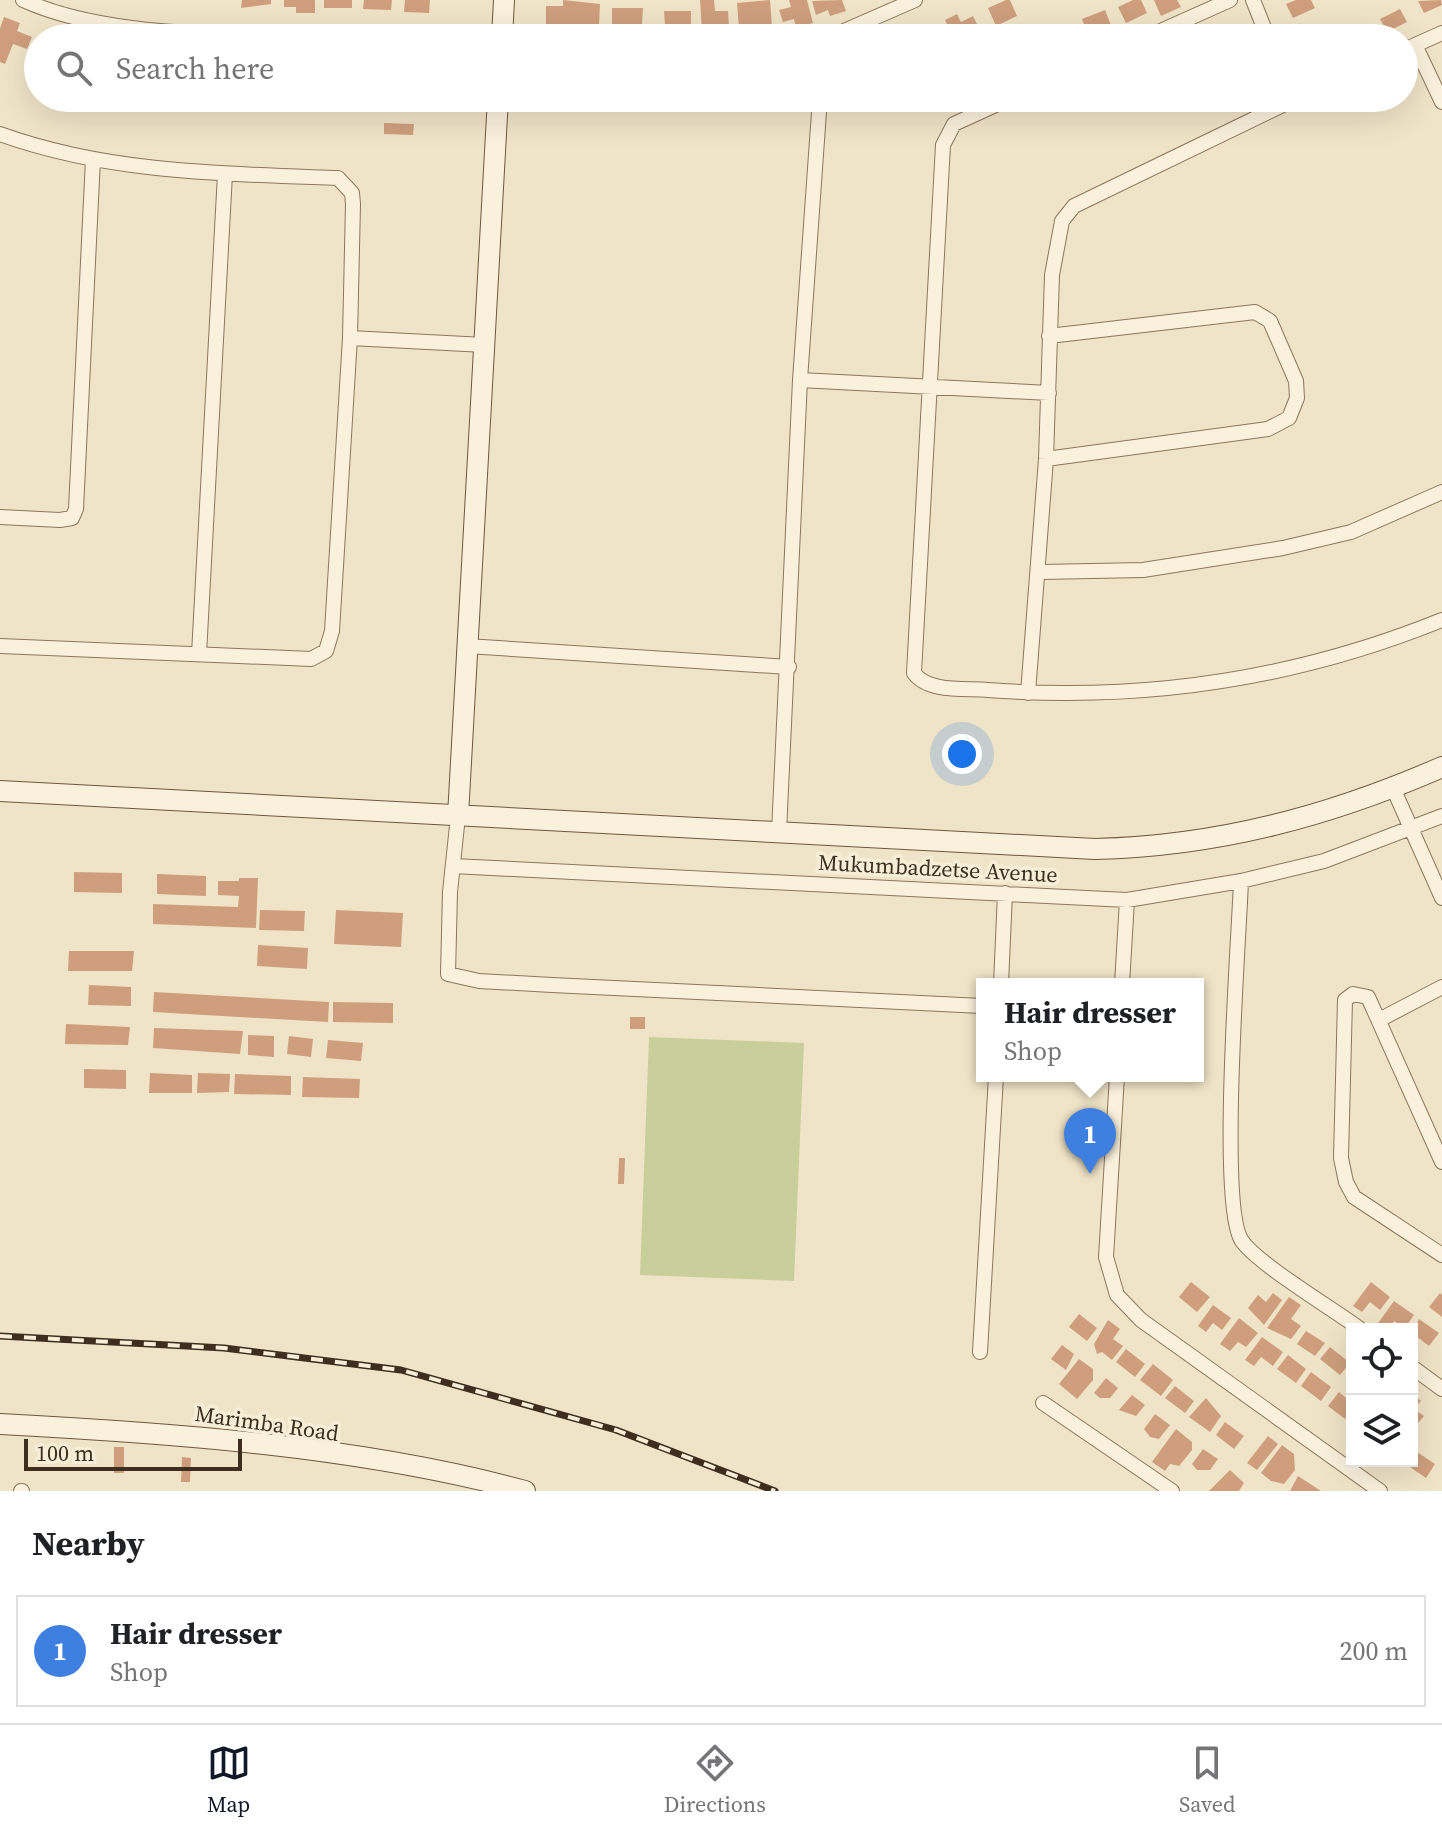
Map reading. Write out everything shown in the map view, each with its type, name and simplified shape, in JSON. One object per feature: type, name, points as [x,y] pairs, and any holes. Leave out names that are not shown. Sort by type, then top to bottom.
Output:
[{"type":"street","points":[[23,0],[73,18],[103,24]]},
{"type":"street","points":[[503,24],[504,0]]},
{"type":"street","points":[[860,24],[915,0]]},
{"type":"street","points":[[1176,24],[1230,0]]},
{"type":"street","points":[[1253,0],[1262,24]]},
{"type":"street","points":[[1418,44],[1442,33]]},
{"type":"street","points":[[1418,61],[1442,102]]},
{"type":"street","points":[[497,112],[448,974],[552,985],[976,1006]]},
{"type":"street","points":[[779,832],[800,380],[819,112]]},
{"type":"street","points":[[980,112],[954,124],[943,145],[914,673],[921,681],[935,685],[1028,693],[1129,693],[1199,687],[1325,662],[1442,620]]},
{"type":"street","points":[[1028,693],[1040,572],[1052,275],[1058,235],[1067,212],[1268,112]]},
{"type":"street","points":[[0,134],[37,148],[93,159],[225,174],[338,178],[347,186],[353,204],[350,338],[329,645],[323,654],[311,659],[0,646]]},
{"type":"street","points":[[0,517],[60,520],[72,518],[76,509],[93,159]]},
{"type":"street","points":[[199,654],[225,174]]},
{"type":"street","points":[[1046,459],[1268,429],[1289,418],[1297,390],[1270,321],[1255,312],[1049,336]]},
{"type":"street","points":[[350,338],[485,345]]},
{"type":"street","points":[[800,380],[1049,393]]},
{"type":"street","points":[[1040,572],[1143,570],[1283,548],[1351,532],[1442,492]]},
{"type":"street","points":[[467,646],[789,667]]},
{"type":"street","points":[[0,791],[1053,849],[1204,842],[1317,815],[1442,767]]},
{"type":"street","points":[[1393,788],[1442,898]]},
{"type":"street","name":"Mukumbadzetse Avenue","points":[[453,866],[1127,900],[1241,881],[1324,861],[1442,816]]},
{"type":"street","points":[[1241,881],[1230,1153],[1235,1226],[1248,1248],[1352,1323]]},
{"type":"street","points":[[1001,978],[1005,893]]},
{"type":"street","points":[[1122,978],[1127,900]]},
{"type":"street","points":[[1379,1020],[1442,987]]},
{"type":"street","points":[[1442,1162],[1368,997],[1357,993],[1345,1000],[1341,1148],[1344,1177],[1354,1197],[1442,1255]]},
{"type":"street","points":[[980,1352],[996,1082]]},
{"type":"street","points":[[1117,1082],[1106,1257],[1117,1295],[1141,1320],[1380,1491]]},
{"type":"street","points":[[1418,1371],[1442,1389]]},
{"type":"street","points":[[1043,1403],[1172,1491]]},
{"type":"street","name":"Marimba Road","points":[[0,1424],[131,1431],[245,1443],[383,1462],[525,1491]]},
{"type":"green space","points":[[649,1037],[804,1043],[794,1281],[640,1275]]},
{"type":"building","points":[[242,0],[271,0],[271,4],[241,8]]},
{"type":"building","points":[[284,0],[315,0],[315,13],[296,13],[296,7],[284,7]]},
{"type":"building","points":[[324,0],[352,0],[352,8],[324,8]]},
{"type":"building","points":[[364,0],[392,0],[391,10],[363,9]]},
{"type":"building","points":[[405,0],[430,0],[429,13],[404,12]]},
{"type":"building","points":[[563,0],[600,4],[599,24],[546,24],[546,6],[563,6]]},
{"type":"building","points":[[700,0],[714,0],[715,11],[728,11],[729,24],[702,24]]},
{"type":"building","points":[[770,0],[772,24],[739,24],[737,3]]},
{"type":"building","points":[[789,0],[807,0],[813,23],[795,24],[794,19],[783,22],[779,10],[791,7]]},
{"type":"building","points":[[842,0],[846,11],[830,16],[828,10],[816,15],[812,1]]},
{"type":"building","points":[[1010,0],[1017,16],[995,24],[988,8]]},
{"type":"building","points":[[1141,0],[1147,13],[1126,23],[1118,7]]},
{"type":"building","points":[[1154,0],[1177,0],[1181,7],[1161,16]]},
{"type":"building","points":[[1311,0],[1315,8],[1293,18],[1286,4]]},
{"type":"building","points":[[1441,0],[1442,5],[1424,13],[1418,1]]},
{"type":"building","points":[[612,8],[643,8],[642,24],[612,24]]},
{"type":"building","points":[[1400,9],[1407,22],[1383,24],[1380,19]]},
{"type":"building","points":[[1105,10],[1110,24],[1084,24],[1082,19]]},
{"type":"building","points":[[664,11],[691,11],[691,24],[665,24]]},
{"type":"building","points":[[957,14],[961,22],[973,16],[977,24],[947,24],[945,20]]},
{"type":"building","points":[[4,17],[20,23],[17,31],[24,34],[24,48],[13,44],[5,64],[0,62],[0,28]]},
{"type":"building","points":[[384,123],[414,124],[413,135],[384,134]]},
{"type":"building","points":[[74,872],[122,873],[122,893],[74,892]]},
{"type":"building","points":[[157,874],[206,876],[206,896],[157,894]]},
{"type":"building","points":[[239,878],[258,878],[256,928],[153,924],[153,904],[238,907],[239,896],[218,895],[218,881],[239,881]]},
{"type":"building","points":[[260,910],[305,911],[304,931],[259,930]]},
{"type":"building","points":[[336,910],[403,913],[401,947],[334,944]]},
{"type":"building","points":[[258,945],[308,948],[307,969],[257,966]]},
{"type":"building","points":[[69,951],[134,951],[132,971],[68,971]]},
{"type":"building","points":[[89,985],[131,987],[131,1006],[88,1005]]},
{"type":"building","points":[[154,992],[329,1002],[328,1022],[153,1012]]},
{"type":"building","points":[[333,1002],[393,1003],[393,1023],[333,1022]]},
{"type":"building","points":[[630,1017],[645,1017],[645,1029],[630,1029]]},
{"type":"building","points":[[66,1024],[130,1027],[128,1045],[65,1044]]},
{"type":"building","points":[[154,1028],[243,1031],[240,1054],[153,1048]]},
{"type":"building","points":[[248,1035],[274,1036],[274,1057],[248,1055]]},
{"type":"building","points":[[289,1036],[313,1039],[311,1057],[287,1054]]},
{"type":"building","points":[[328,1040],[363,1043],[361,1061],[326,1058]]},
{"type":"building","points":[[84,1069],[126,1070],[126,1089],[84,1088]]},
{"type":"building","points":[[150,1073],[192,1075],[192,1093],[149,1093]]},
{"type":"building","points":[[198,1073],[230,1074],[229,1092],[197,1093]]},
{"type":"building","points":[[235,1074],[291,1076],[291,1095],[234,1094]]},
{"type":"building","points":[[303,1077],[360,1079],[359,1098],[302,1097]]},
{"type":"building","points":[[619,1158],[625,1158],[624,1184],[618,1184]]},
{"type":"building","points":[[1191,1282],[1210,1297],[1197,1312],[1179,1297]]},
{"type":"building","points":[[1371,1282],[1390,1297],[1380,1310],[1370,1302],[1362,1312],[1353,1306]]},
{"type":"building","points":[[1273,1293],[1282,1300],[1264,1325],[1248,1308],[1258,1295],[1266,1302]]},
{"type":"building","points":[[1440,1293],[1442,1295],[1442,1317],[1429,1307]]},
{"type":"building","points":[[1289,1297],[1301,1305],[1291,1319],[1301,1326],[1291,1339],[1267,1328]]},
{"type":"building","points":[[1394,1301],[1414,1315],[1408,1323],[1378,1323]]},
{"type":"building","points":[[1213,1305],[1231,1318],[1222,1330],[1213,1323],[1206,1332],[1198,1326]]},
{"type":"building","points":[[1079,1314],[1097,1328],[1087,1341],[1069,1327]]},
{"type":"building","points":[[1239,1318],[1258,1333],[1246,1347],[1238,1342],[1230,1351],[1220,1344]]},
{"type":"building","points":[[1419,1319],[1439,1333],[1429,1346],[1418,1338]]},
{"type":"building","points":[[1108,1320],[1120,1329],[1113,1339],[1123,1346],[1112,1360],[1102,1352],[1097,1354],[1094,1344]]},
{"type":"building","points":[[1306,1331],[1325,1343],[1315,1356],[1297,1344]]},
{"type":"building","points":[[1262,1337],[1283,1352],[1273,1366],[1261,1357],[1254,1366],[1245,1360]]},
{"type":"building","points":[[1062,1345],[1074,1354],[1066,1370],[1051,1359]]},
{"type":"building","points":[[1330,1347],[1346,1360],[1346,1368],[1340,1375],[1320,1359]]},
{"type":"building","points":[[1126,1349],[1145,1364],[1135,1377],[1116,1362]]},
{"type":"building","points":[[1288,1355],[1306,1369],[1296,1383],[1277,1369]]},
{"type":"building","points":[[1079,1359],[1093,1369],[1093,1380],[1077,1399],[1059,1384]]},
{"type":"building","points":[[1153,1364],[1173,1380],[1161,1396],[1140,1380]]},
{"type":"building","points":[[1311,1372],[1331,1387],[1321,1401],[1301,1386]]},
{"type":"building","points":[[1106,1378],[1118,1388],[1110,1398],[1100,1398],[1094,1393]]},
{"type":"building","points":[[1175,1386],[1194,1401],[1185,1413],[1165,1398]]},
{"type":"building","points":[[1339,1392],[1346,1398],[1346,1418],[1345,1419],[1328,1406]]},
{"type":"building","points":[[1132,1395],[1145,1405],[1136,1416],[1119,1410]]},
{"type":"building","points":[[1206,1398],[1221,1416],[1210,1432],[1189,1417]]},
{"type":"building","points":[[1155,1414],[1170,1425],[1159,1439],[1150,1437],[1144,1429]]},
{"type":"building","points":[[1225,1422],[1244,1436],[1234,1449],[1216,1435]]},
{"type":"building","points":[[1176,1429],[1192,1442],[1192,1450],[1179,1466],[1170,1464],[1165,1471],[1152,1462]]},
{"type":"building","points":[[1268,1436],[1278,1444],[1257,1470],[1247,1463]]},
{"type":"building","points":[[1282,1445],[1294,1454],[1295,1470],[1284,1484],[1271,1481],[1261,1473]]},
{"type":"building","points":[[114,1447],[124,1447],[124,1473],[114,1473]]},
{"type":"building","points":[[1203,1449],[1218,1459],[1210,1470],[1197,1470],[1192,1464]]},
{"type":"building","points":[[1418,1453],[1435,1464],[1426,1478],[1410,1467],[1418,1467]]},
{"type":"building","points":[[182,1457],[191,1458],[190,1482],[181,1482]]},
{"type":"building","points":[[1230,1470],[1244,1483],[1239,1491],[1209,1491]]},
{"type":"building","points":[[1298,1476],[1321,1491],[1290,1491]]},
{"type":"railway","points":[[0,1336],[224,1348],[401,1370],[616,1430],[775,1491]]},
{"type":"place","name":"Hair dresser","points":[[1090,1174]]}]
